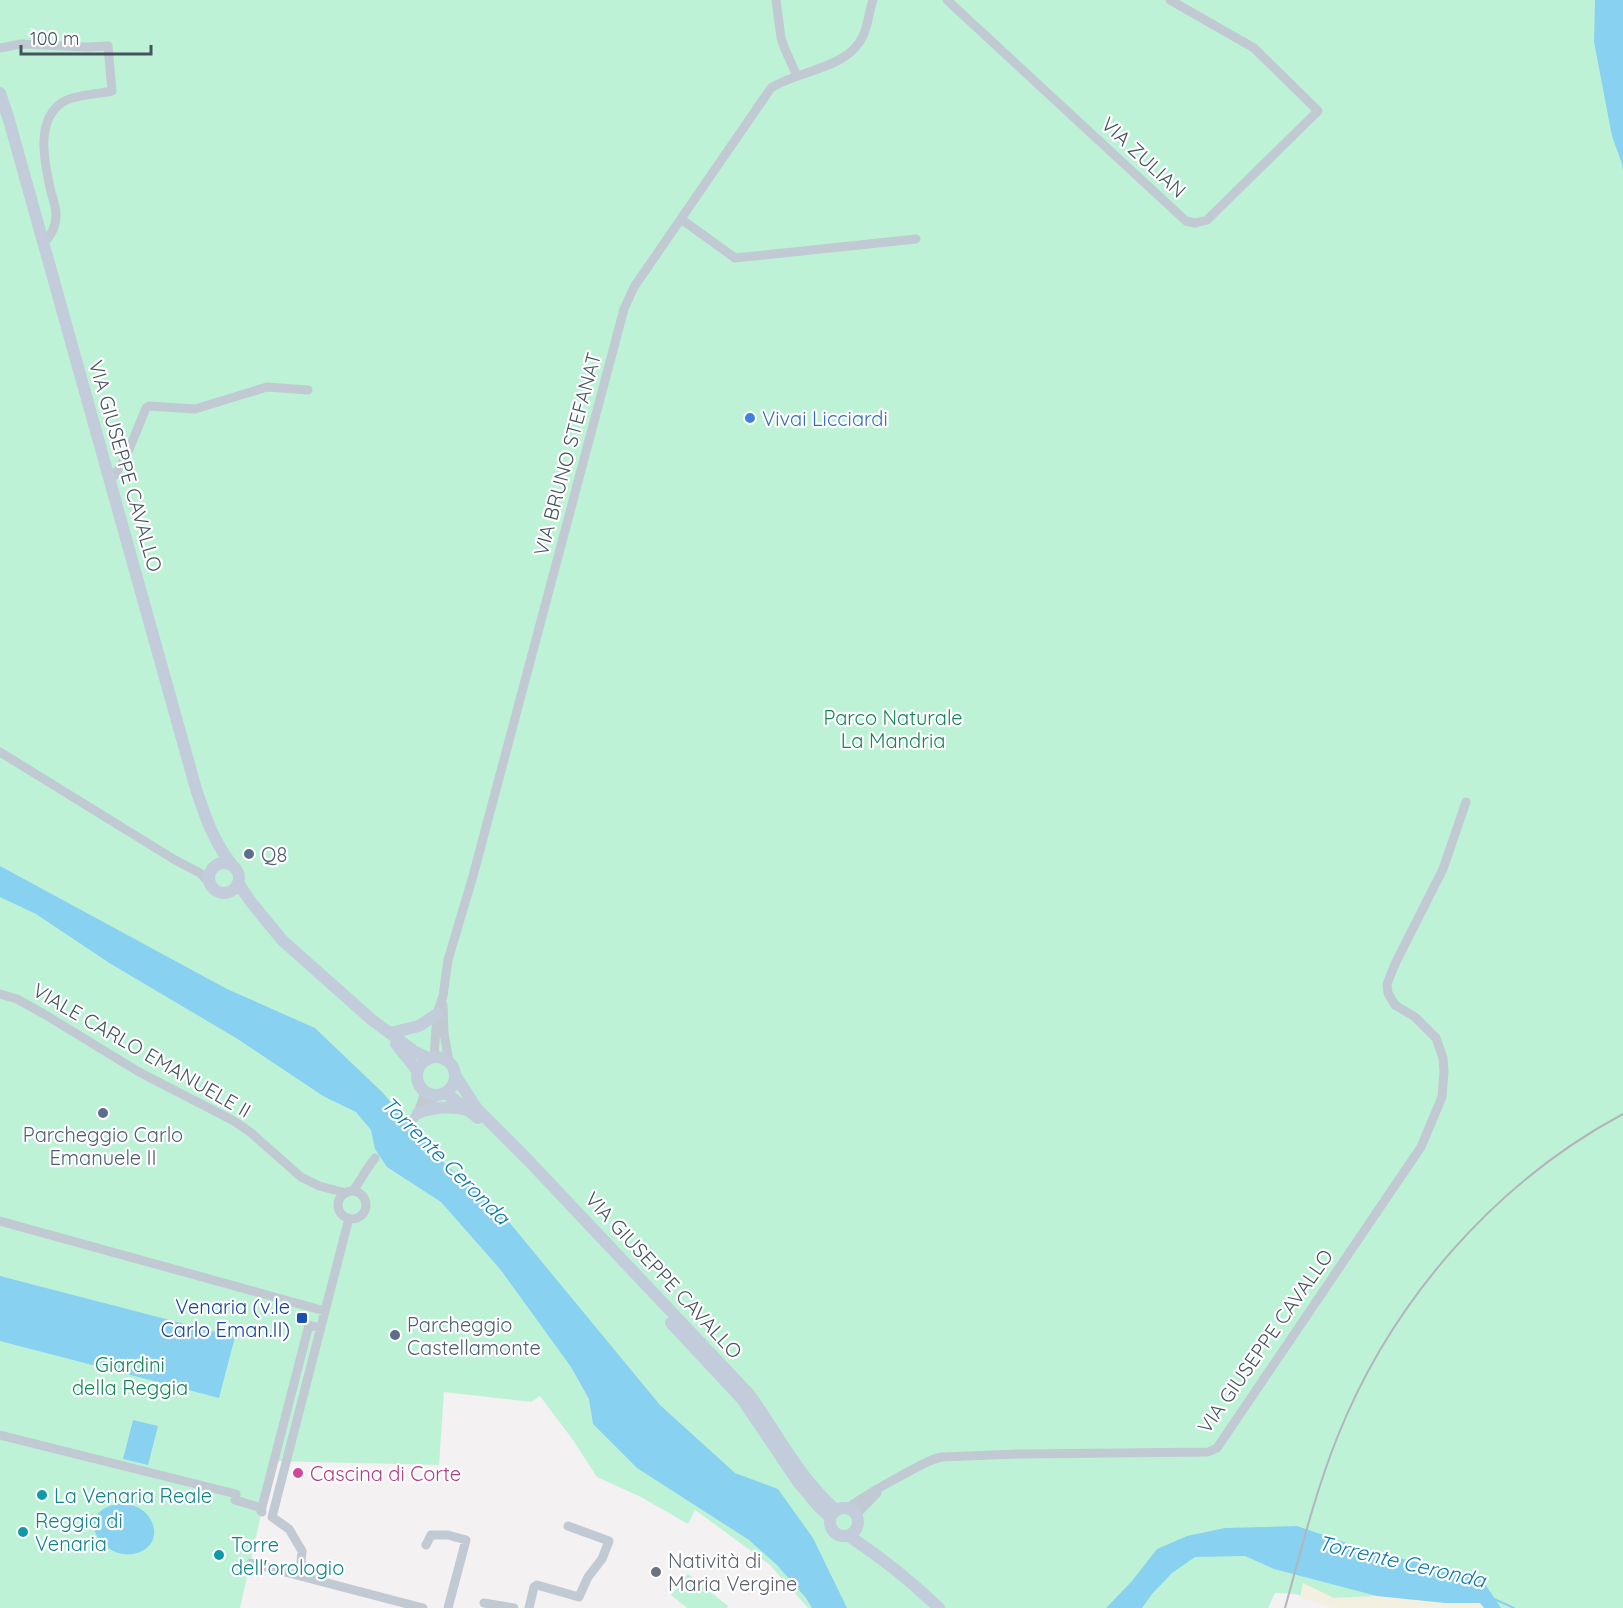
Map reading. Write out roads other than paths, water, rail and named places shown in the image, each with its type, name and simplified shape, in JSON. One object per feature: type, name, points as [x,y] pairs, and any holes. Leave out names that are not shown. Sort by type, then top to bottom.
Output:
[{"type":"street","points":[[776,0],[781,38],[797,76]]},
{"type":"street","name":"VIA BRUNO STEFANAT","points":[[449,1062],[444,1033],[443,996],[448,960],[473,876],[624,309],[634,287],[771,88],[782,81],[834,63],[852,52],[863,37],[872,0]]},
{"type":"street","name":"VIA ZULIAN","points":[[947,0],[1186,220],[1195,223],[1207,220],[1318,111],[1254,48],[1170,0]]},
{"type":"street","points":[[0,48],[21,44],[108,46],[112,91],[63,102],[52,112],[46,124],[45,159],[56,215],[50,237],[43,243]]},
{"type":"street","name":"VIA GIUSEPPE CAVALLO","points":[[0,93],[196,789],[209,827],[226,864]]},
{"type":"street","points":[[681,219],[735,258],[916,239]]},
{"type":"street","points":[[110,482],[126,458],[146,408],[149,406],[195,409],[267,387],[308,390]]},
{"type":"street","points":[[0,752],[175,860],[205,873],[214,888],[222,892],[234,887],[239,879],[238,871],[226,864],[215,866],[205,873]]},
{"type":"street","name":"VIA GIUSEPPE CAVALLO","points":[[843,1513],[887,1483],[932,1459],[941,1457],[1208,1452],[1217,1448],[1421,1147],[1442,1097],[1443,1058],[1436,1038],[1415,1017],[1395,1005],[1388,993],[1387,984],[1443,869],[1466,802]]},
{"type":"street","points":[[234,887],[251,902],[282,940],[372,1020],[417,1070],[417,1082],[436,1094]]},
{"type":"street","name":"VIALE CARLO EMANUELE II","points":[[0,994],[35,1009],[139,1072],[234,1121],[250,1132],[301,1178],[319,1186],[353,1193]]},
{"type":"street","name":"VIA BRUNO STEFANAT","points":[[431,1057],[437,1014],[443,996]]},
{"type":"street","points":[[390,1033],[419,1026],[437,1014]]},
{"type":"street","points":[[372,1020],[414,1050],[431,1057],[444,1059],[452,1066],[455,1075],[453,1085],[436,1094],[416,1115]]},
{"type":"street","points":[[417,1070],[424,1061],[431,1057]]},
{"type":"street","name":"VIA GIUSEPPE CAVALLO","points":[[455,1075],[477,1109],[749,1394],[805,1476],[824,1500],[843,1513]]},
{"type":"street","name":"VIA GIUSEPPE CAVALLO","points":[[436,1094],[473,1112],[742,1399],[798,1482],[843,1513]]},
{"type":"street","points":[[416,1115],[432,1109],[454,1107],[473,1112]]},
{"type":"street","points":[[353,1193],[366,1203],[364,1212],[356,1218],[348,1218],[341,1213],[338,1205],[340,1198],[353,1193],[364,1171],[375,1158]]},
{"type":"street","name":"VIALE CARLO EMANUELE II","points":[[319,1186],[338,1205]]},
{"type":"street","points":[[273,1516],[348,1218]]},
{"type":"street","points":[[0,1221],[325,1311]]},
{"type":"street","points":[[300,1575],[302,1551],[289,1529],[273,1516],[261,1511],[309,1325],[320,1328]]},
{"type":"street","points":[[0,1435],[236,1494],[235,1500],[262,1508]]},
{"type":"street","points":[[843,1513],[858,1524],[853,1532],[839,1536],[832,1531],[829,1522],[843,1513]]},
{"type":"street","points":[[529,1608],[534,1587],[537,1585],[579,1597],[588,1577],[602,1558],[609,1541],[568,1526]]},
{"type":"street","points":[[853,1532],[918,1587],[939,1608]]},
{"type":"street","points":[[426,1545],[431,1535],[448,1535],[466,1540],[448,1608]]},
{"type":"street","points":[[251,1563],[423,1608]]},
{"type":"street","points":[[484,1603],[514,1608]]},
{"type":"water","points":[[1595,0],[1623,0],[1623,170],[1612,136],[1594,42]]},
{"type":"water","points":[[0,866],[227,989],[315,1028],[382,1092],[445,1164],[504,1216],[660,1405],[735,1473],[778,1489],[813,1538],[847,1608],[812,1608],[777,1565],[749,1540],[637,1468],[593,1424],[589,1399],[571,1367],[500,1269],[441,1202],[387,1167],[375,1149],[371,1130],[356,1112],[323,1096],[236,1038],[111,964],[36,914],[0,897]]},
{"type":"water","points":[[0,1276],[235,1337],[219,1398],[0,1341]]},
{"type":"water","points":[[133,1420],[158,1426],[148,1465],[123,1459]]},
{"type":"water","points":[[116,1504],[136,1507],[149,1517],[154,1534],[153,1540],[144,1550],[131,1554],[118,1553],[99,1539],[94,1529],[95,1519],[102,1510]]},
{"type":"water","points":[[1297,1526],[1367,1550],[1481,1578],[1501,1608],[1484,1608],[1480,1603],[1445,1603],[1377,1596],[1274,1569],[1245,1556],[1195,1557],[1172,1573],[1142,1608],[1106,1608],[1132,1581],[1157,1549],[1187,1536],[1225,1528]]},
{"type":"waterway","name":"Torrente Ceronda","points":[[1494,1599],[1514,1608]]},
{"type":"railway","points":[[1285,1608],[1315,1501],[1337,1438],[1386,1340],[1417,1294],[1452,1251],[1490,1211],[1531,1175],[1576,1142],[1623,1114]]},
{"type":"place","name":"Vivai Licciardi","points":[[750,418]]},
{"type":"place","name":"Q8","points":[[249,854]]},
{"type":"place","name":"Parcheggio Carlo Emanuele II","points":[[103,1113]]},
{"type":"place","name":"Venaria (v.le Carlo Eman.II)","points":[[302,1318]]},
{"type":"place","name":"Parcheggio Castellamonte","points":[[395,1335]]},
{"type":"place","name":"Cascina di Corte","points":[[298,1473]]},
{"type":"place","name":"La Venaria Reale","points":[[42,1495]]},
{"type":"place","name":"Reggia di Venaria","points":[[23,1532]]},
{"type":"place","name":"Torre dell'orologio","points":[[219,1555]]},
{"type":"place","name":"Natività di Maria Vergine","points":[[656,1572]]},
{"type":"park label","name":"Parco Naturale La Mandria","points":[[893,728]]},
{"type":"park label","name":"Giardini della Reggia","points":[[130,1376]]}]
